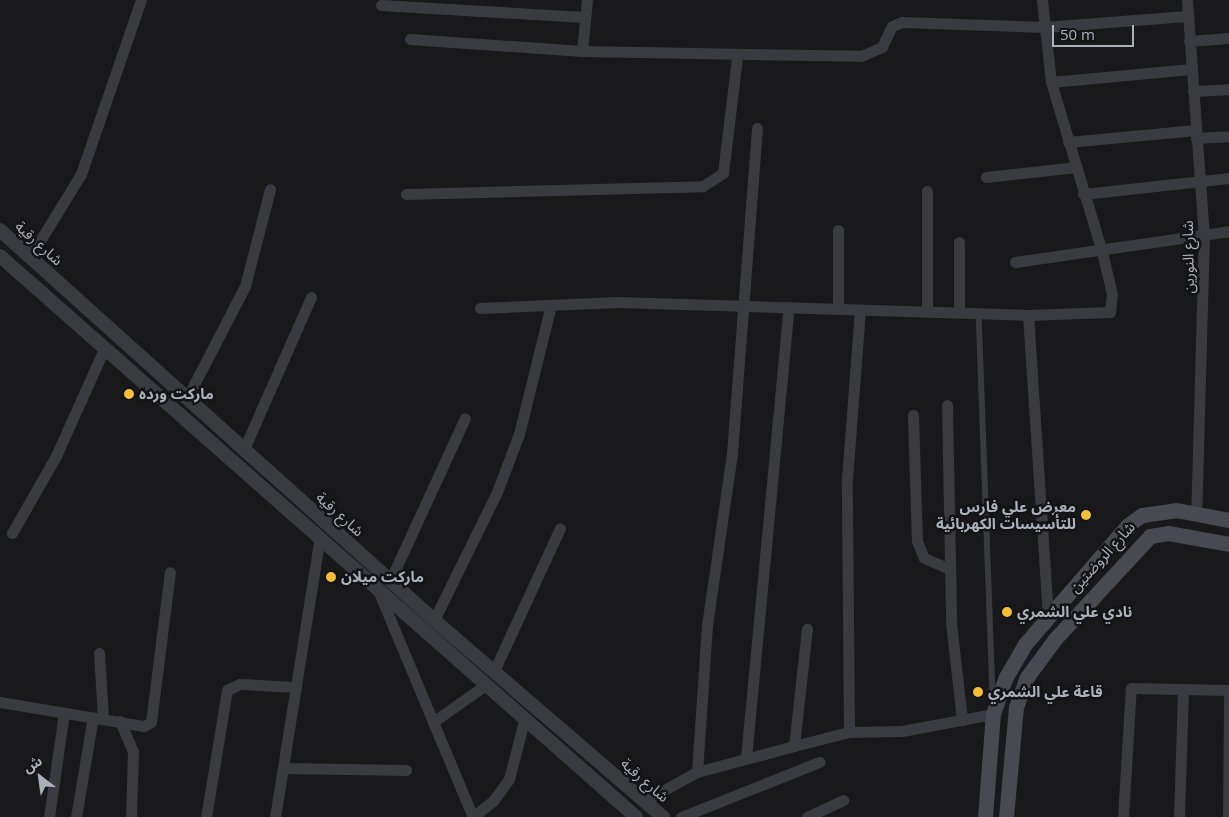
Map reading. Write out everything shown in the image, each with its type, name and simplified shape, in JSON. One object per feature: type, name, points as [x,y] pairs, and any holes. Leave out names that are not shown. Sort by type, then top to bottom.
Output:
[{"type":"main road","name":"شارع الروضتين","points":[[985,817],[994,714],[1012,664],[1048,616],[1133,520],[1159,510],[1229,520]]},
{"type":"main road","name":"شارع الروضتين","points":[[1006,817],[1016,707],[1027,677],[1055,639],[1150,536],[1168,533],[1229,544]]},
{"type":"street","points":[[30,257],[81,174],[141,0]]},
{"type":"street","points":[[582,51],[587,0]]},
{"type":"street","points":[[480,308],[551,305],[745,303],[789,307],[979,313],[1110,312],[1112,294],[1102,252],[1083,194],[1052,82],[1042,0]]},
{"type":"street","name":"شارع النورين","points":[[1186,0],[1204,235],[1196,514]]},
{"type":"street","points":[[381,5],[585,18]]},
{"type":"street","points":[[410,40],[582,51],[737,57],[873,53],[892,26],[902,22],[1044,27],[1187,16]]},
{"type":"street","points":[[1189,41],[1229,38]]},
{"type":"street","points":[[406,194],[703,186],[723,173],[737,57]]},
{"type":"street","points":[[1052,82],[1191,69]]},
{"type":"street","points":[[1193,91],[1229,89]]},
{"type":"street","points":[[697,772],[707,625],[732,453],[758,128]]},
{"type":"street","points":[[1068,142],[1196,134],[1229,136]]},
{"type":"street","points":[[986,177],[1076,167]]},
{"type":"street","points":[[1083,194],[1229,178]]},
{"type":"street","points":[[186,398],[245,286],[270,189]]},
{"type":"street","points":[[927,191],[927,311]]},
{"type":"street","name":"شارع رقية","points":[[0,230],[434,620],[663,817]]},
{"type":"street","points":[[838,230],[838,308]]},
{"type":"street","points":[[1015,262],[1102,252],[1229,231]]},
{"type":"street","points":[[959,242],[959,312]]},
{"type":"street","points":[[0,256],[559,753],[636,817]]},
{"type":"street","points":[[244,449],[311,297]]},
{"type":"street","points":[[434,620],[497,492],[519,434],[551,305]]},
{"type":"street","points":[[746,758],[789,307]]},
{"type":"street","points":[[849,732],[847,479],[860,309]]},
{"type":"street","points":[[1028,314],[1048,616]]},
{"type":"street","points":[[12,533],[56,456],[104,349]]},
{"type":"street","points":[[947,405],[950,569],[962,720]]},
{"type":"street","points":[[912,415],[917,540],[924,558],[950,569]]},
{"type":"street","points":[[390,581],[465,418]]},
{"type":"street","points":[[494,671],[560,528]]},
{"type":"street","points":[[276,817],[320,542]]},
{"type":"street","points":[[0,702],[144,726],[152,722],[170,572]]},
{"type":"street","points":[[380,595],[473,817],[493,801],[510,779],[524,721]]},
{"type":"street","points":[[794,746],[807,630]]},
{"type":"street","points":[[76,817],[98,718],[99,653]]},
{"type":"street","points":[[206,817],[227,690],[240,684],[296,687]]},
{"type":"street","points":[[433,722],[484,686]]},
{"type":"street","points":[[1123,817],[1131,688],[1229,690],[1228,817]]},
{"type":"street","points":[[1179,817],[1183,690]]},
{"type":"street","points":[[524,721],[535,718],[536,706]]},
{"type":"street","points":[[49,817],[64,713]]},
{"type":"street","points":[[644,801],[697,772],[849,732],[902,731],[994,714]]},
{"type":"street","points":[[120,721],[132,751],[131,817]]},
{"type":"street","points":[[559,753],[560,740],[572,738]]},
{"type":"street","points":[[681,817],[819,762]]},
{"type":"street","points":[[283,768],[406,770]]},
{"type":"street","points":[[808,817],[843,800]]},
{"type":"lane","points":[[979,313],[994,714]]},
{"type":"place","name":"ماركت ورده","points":[[129,394]]},
{"type":"place","name":"معرض علي فارس للتأسيسات الكهربائية","points":[[1086,515]]},
{"type":"place","name":"ماركت ميلان","points":[[331,577]]},
{"type":"place","name":"نادي علي الشمري","points":[[1007,612]]},
{"type":"place","name":"قاعة علي الشمري","points":[[978,692]]}]
